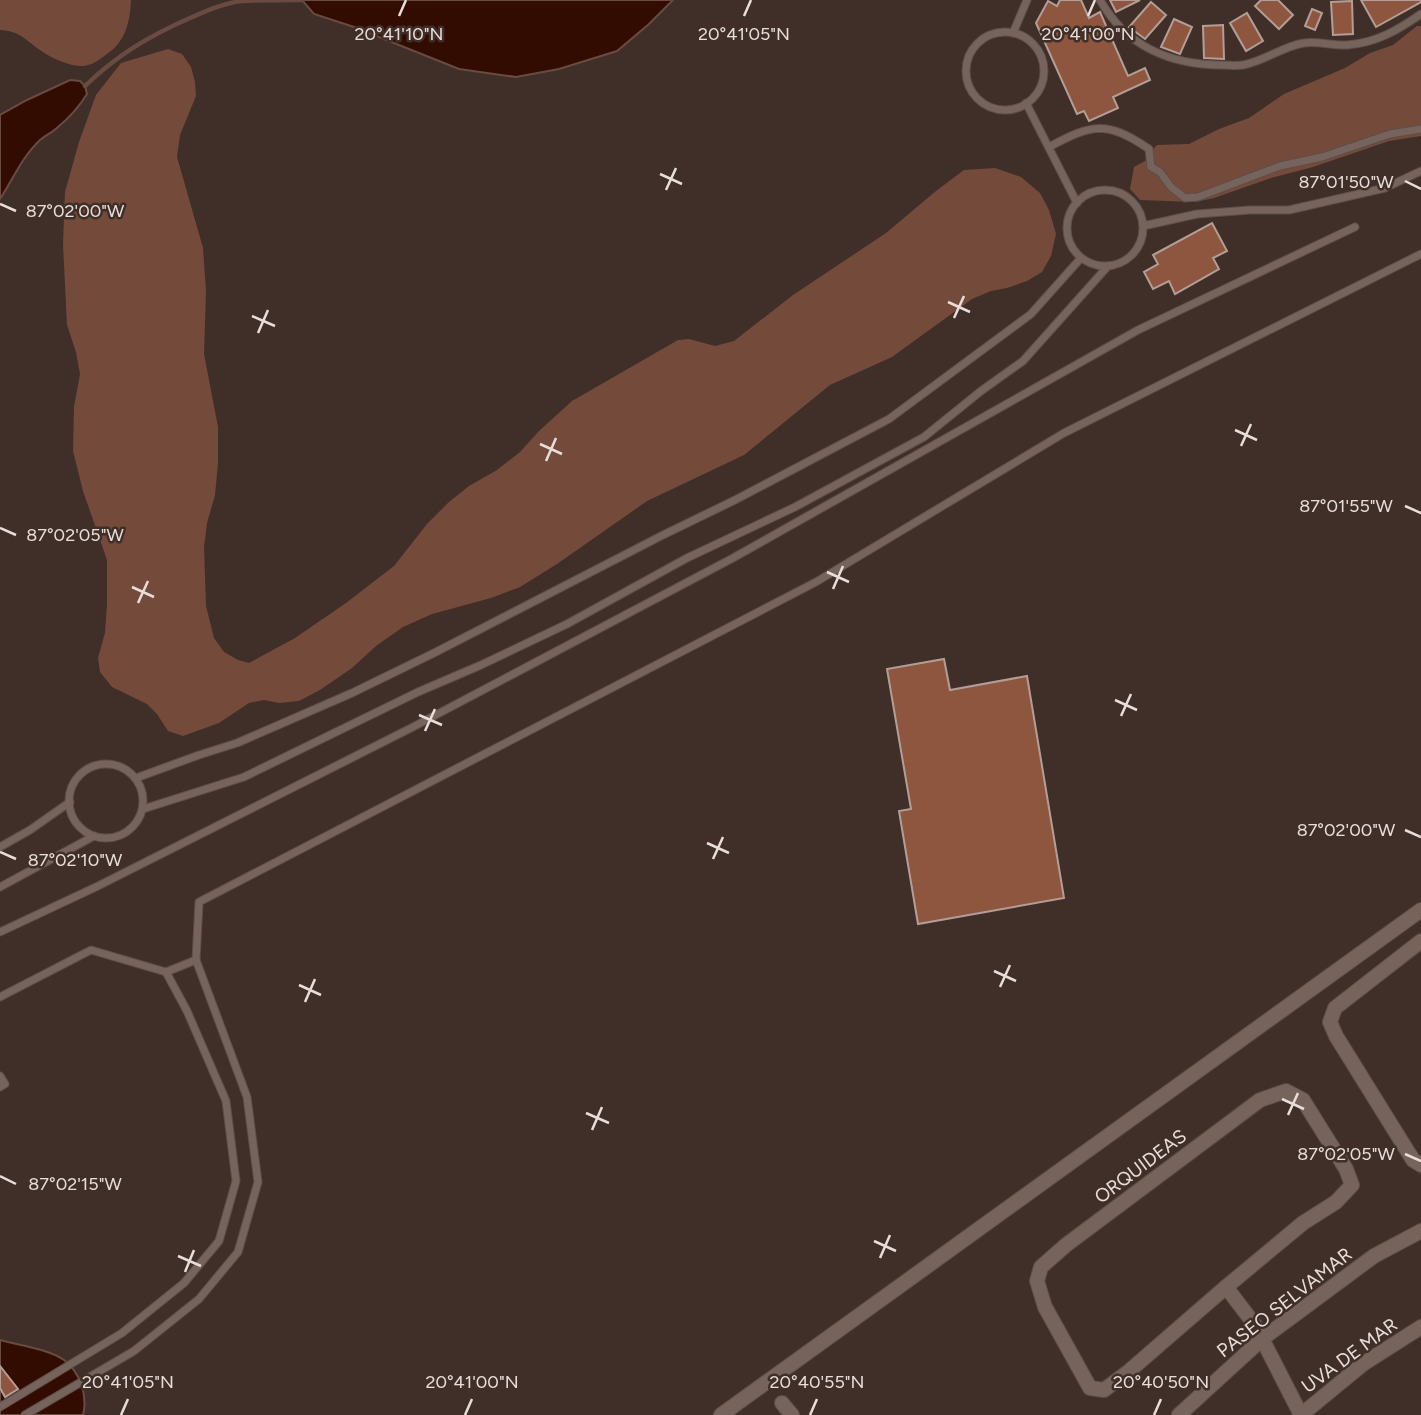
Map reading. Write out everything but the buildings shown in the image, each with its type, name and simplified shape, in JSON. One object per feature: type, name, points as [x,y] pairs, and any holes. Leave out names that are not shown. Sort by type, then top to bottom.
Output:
[{"type":"street","points":[[721,1415],[1421,910]]},
{"type":"street","points":[[1421,941],[1335,1008],[1330,1022],[1413,1160],[1421,1165]]},
{"type":"street","name":"ORQUIDEAS","points":[[1286,1091],[1303,1101],[1346,1169],[1352,1185],[1336,1202],[1303,1223],[1224,1288],[1104,1390],[1090,1388],[1045,1307],[1037,1281],[1041,1267],[1066,1245],[1260,1100],[1286,1091]]},
{"type":"street","name":"PASEO SELVAMAR","points":[[1179,1415],[1260,1335],[1374,1256],[1421,1231]]},
{"type":"street","points":[[1224,1288],[1244,1318],[1260,1335]]},
{"type":"street","name":"UVA DE MAR","points":[[1260,1335],[1301,1415],[1363,1364],[1421,1327]]},
{"type":"street","points":[[782,1403],[792,1415]]},
{"type":"lane","points":[[1013,33],[1027,0]]},
{"type":"lane","points":[[1100,0],[1121,29],[1146,49],[1176,60],[1207,65],[1243,65],[1307,42],[1347,45],[1375,40],[1400,29],[1421,14]]},
{"type":"lane","points":[[1013,33],[1030,41],[1039,52],[1043,77],[1039,90],[1026,103],[1007,110],[994,108],[974,95],[966,72],[973,48],[982,40],[993,34],[1013,33]]},
{"type":"lane","points":[[1026,103],[1077,203]]},
{"type":"lane","points":[[1049,147],[1089,129],[1108,128],[1135,139],[1149,149],[1151,167],[1160,172],[1171,187],[1185,198],[1198,197],[1280,166],[1322,157],[1390,134],[1421,129]]},
{"type":"lane","points":[[1143,226],[1197,214],[1289,210],[1385,188],[1421,171]]},
{"type":"lane","points":[[1111,190],[1133,202],[1143,226],[1142,239],[1136,250],[1127,260],[1108,266],[1091,264],[1081,258],[1068,237],[1067,225],[1070,213],[1086,195],[1111,190]]},
{"type":"lane","points":[[0,932],[110,880],[458,703],[733,558],[1138,330],[1355,227]]},
{"type":"lane","points":[[25,1415],[134,1350],[199,1298],[238,1252],[258,1182],[247,1097],[196,960],[199,902],[816,582],[1064,433],[1421,254]]},
{"type":"lane","points":[[135,778],[237,743],[352,693],[735,500],[889,419],[1031,314],[1081,258]]},
{"type":"lane","points":[[143,808],[244,776],[418,692],[481,665],[567,624],[687,558],[795,507],[924,437],[1023,361],[1108,266]]},
{"type":"lane","points":[[106,764],[117,766],[135,778],[141,788],[143,808],[130,830],[106,838],[84,831],[76,823],[70,802],[71,791],[84,772],[94,766],[106,764]]},
{"type":"lane","points":[[0,847],[70,802]]},
{"type":"lane","points":[[0,887],[94,836]]},
{"type":"lane","points":[[0,997],[91,950],[166,972],[196,960]]},
{"type":"lane","points":[[0,1407],[122,1333],[184,1283],[219,1241],[236,1181],[226,1101],[187,1011],[166,972]]},
{"type":"lane","points":[[0,1076],[5,1084],[0,1087]]},
{"type":"shaded area","points":[[0,0],[131,0],[128,23],[119,43],[100,59],[84,66],[57,60],[18,34],[0,30]]},
{"type":"shaded area","points":[[302,0],[673,0],[617,51],[559,69],[516,77],[459,69],[314,14]]},
{"type":"shaded area","points":[[1417,26],[1421,26],[1421,136],[1389,141],[1195,202],[1140,200],[1130,189],[1134,167],[1145,161],[1157,145],[1189,144],[1249,118],[1284,94],[1345,68],[1370,53],[1393,45]]},
{"type":"shaded area","points":[[168,49],[182,54],[191,67],[196,96],[180,135],[177,157],[203,248],[206,291],[204,354],[218,427],[215,495],[204,547],[206,606],[214,638],[224,652],[249,663],[295,638],[394,566],[427,524],[449,502],[520,452],[572,401],[678,340],[689,339],[715,346],[734,341],[793,295],[886,233],[964,170],[995,168],[1021,177],[1040,193],[1049,210],[1056,234],[1051,256],[1042,272],[1027,281],[972,299],[892,357],[830,385],[744,455],[647,501],[520,587],[432,614],[403,627],[376,646],[352,668],[299,701],[279,703],[264,700],[249,703],[219,723],[183,736],[168,731],[147,704],[112,687],[100,672],[98,658],[105,633],[107,560],[83,491],[73,451],[74,407],[80,374],[67,325],[63,244],[65,192],[96,95],[121,63]]},
{"type":"shaded area","points":[[70,80],[80,81],[87,94],[66,119],[34,147],[0,199],[0,115]]},
{"type":"shaded area","points":[[0,1340],[50,1353],[70,1365],[83,1392],[83,1415],[0,1415],[0,1388],[8,1401],[20,1393],[0,1366]]},
{"type":"waterway","points":[[85,86],[134,47],[209,10],[242,1],[302,0]]}]
